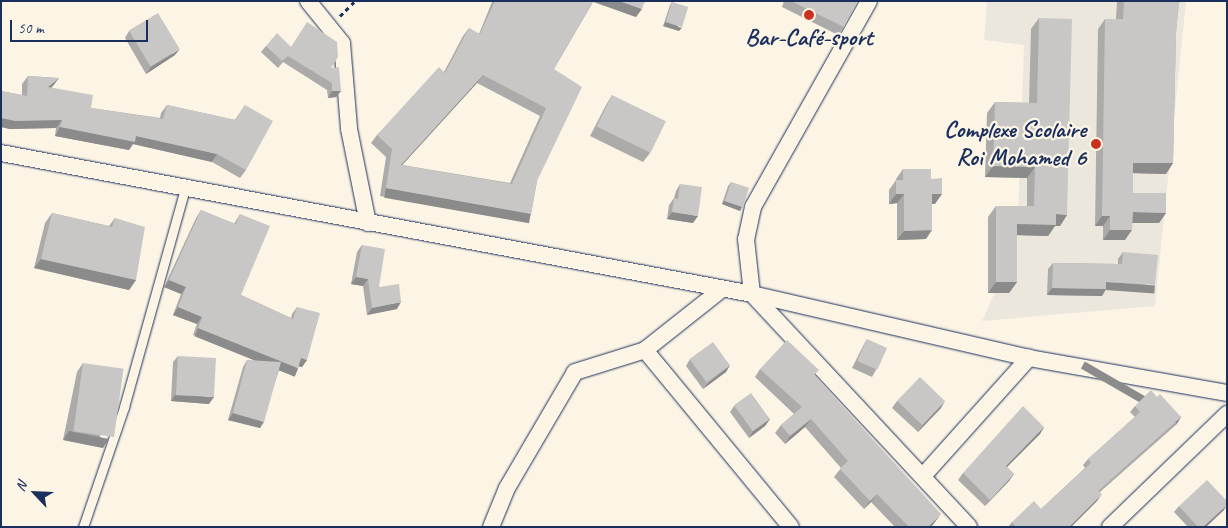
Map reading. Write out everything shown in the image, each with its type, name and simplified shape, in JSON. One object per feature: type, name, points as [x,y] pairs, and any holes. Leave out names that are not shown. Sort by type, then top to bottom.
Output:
[{"type":"street","points":[[308,1],[342,43],[349,129],[368,223]]},
{"type":"street","points":[[869,1],[753,207],[746,239],[752,294],[969,527]]},
{"type":"street","points":[[1,153],[186,185],[368,223],[752,294],[1029,358],[1227,393]]},
{"type":"street","points":[[491,527],[508,488],[575,372],[645,350],[722,289]]},
{"type":"street","points":[[645,350],[791,527]]},
{"type":"street","points":[[923,476],[1029,358]]},
{"type":"street","points":[[1110,527],[1227,414]]},
{"type":"lane","points":[[83,527],[124,407],[186,185]]},
{"type":"shaded area","name":"Complexe Scolaire Roi Mohamed 6","points":[[987,1],[1186,1],[1155,306],[982,321],[1017,243],[1024,45],[984,40]]},
{"type":"building","points":[[495,1],[593,1],[554,69],[582,87],[537,181],[531,214],[386,188],[392,149],[377,135],[439,67],[445,73],[469,28],[480,34]],"holes":[[[483,75],[546,108],[512,184],[401,165]]]},
{"type":"building","points":[[619,1],[645,1],[642,9]]},
{"type":"building","points":[[791,1],[857,1],[844,27]]},
{"type":"building","points":[[1124,1],[1179,1],[1176,33],[1173,163],[1133,163],[1133,193],[1166,193],[1166,213],[1133,212],[1132,230],[1110,230],[1110,216],[1102,216],[1105,19],[1123,19]]},
{"type":"building","points":[[672,2],[688,7],[682,27],[666,22]]},
{"type":"building","points":[[158,13],[180,49],[150,67],[129,31]]},
{"type":"building","points":[[1039,18],[1072,19],[1067,215],[1056,214],[1056,225],[1017,224],[1017,282],[996,282],[996,206],[1034,206],[1035,167],[993,166],[995,102],[1037,103]]},
{"type":"building","points":[[307,22],[337,42],[338,57],[331,68],[339,67],[341,91],[332,91],[332,83],[288,56],[282,61],[266,46],[277,33],[291,47]]},
{"type":"building","points":[[28,76],[59,78],[48,87],[93,95],[91,108],[163,119],[167,105],[236,120],[245,105],[273,121],[246,170],[217,154],[136,136],[135,142],[60,127],[62,120],[15,121],[1,118],[1,91],[27,96]]},
{"type":"building","points":[[612,95],[666,121],[651,153],[597,126]]},
{"type":"building","points":[[903,169],[931,169],[931,179],[942,178],[942,194],[932,194],[932,230],[904,231],[904,194],[896,194],[896,180],[903,180]]},
{"type":"building","points":[[731,182],[749,188],[743,207],[725,201]]},
{"type":"building","points":[[680,184],[702,187],[698,216],[672,212],[674,198],[678,199]]},
{"type":"building","points":[[201,210],[236,224],[240,214],[270,226],[241,295],[293,319],[297,307],[320,313],[307,360],[301,358],[298,368],[198,328],[202,317],[178,307],[186,287],[169,280]]},
{"type":"building","points":[[52,213],[112,227],[115,218],[145,227],[136,280],[41,259]]},
{"type":"building","points":[[362,245],[385,249],[379,287],[399,284],[401,302],[372,308],[368,279],[356,277]]},
{"type":"building","points":[[1123,252],[1158,255],[1155,285],[1106,282],[1106,289],[1052,288],[1053,263],[1122,264]]},
{"type":"building","points":[[867,339],[887,348],[877,370],[857,361]]},
{"type":"building","points":[[787,340],[819,370],[814,375],[941,514],[928,527],[909,527],[877,494],[870,501],[840,469],[848,461],[811,419],[790,436],[781,425],[802,407],[760,369]]},
{"type":"building","points":[[713,342],[730,365],[707,383],[690,359]]},
{"type":"building","points":[[178,356],[216,358],[214,397],[176,395]]},
{"type":"building","points":[[247,360],[281,362],[264,422],[233,413]]},
{"type":"building","points":[[83,363],[124,369],[114,437],[73,431]]},
{"type":"building","points":[[920,377],[945,401],[922,425],[897,401]]},
{"type":"building","points":[[1151,390],[1157,397],[1160,394],[1181,417],[1098,491],[1102,494],[1069,527],[1016,527],[1012,522],[1034,501],[1041,509],[1091,463],[1088,459],[1140,412],[1135,406]]},
{"type":"building","points":[[751,393],[770,419],[753,431],[734,405]]},
{"type":"building","points":[[1023,406],[1044,427],[1006,466],[1014,474],[990,500],[963,473]]},
{"type":"building","points":[[1207,480],[1227,501],[1227,505],[1203,527],[1198,527],[1179,506]]},
{"type":"place","name":"Bar-Café-sport","points":[[809,15]]},
{"type":"place","name":"Complexe Scolaire Roi Mohamed 6","points":[[1096,144]]}]
